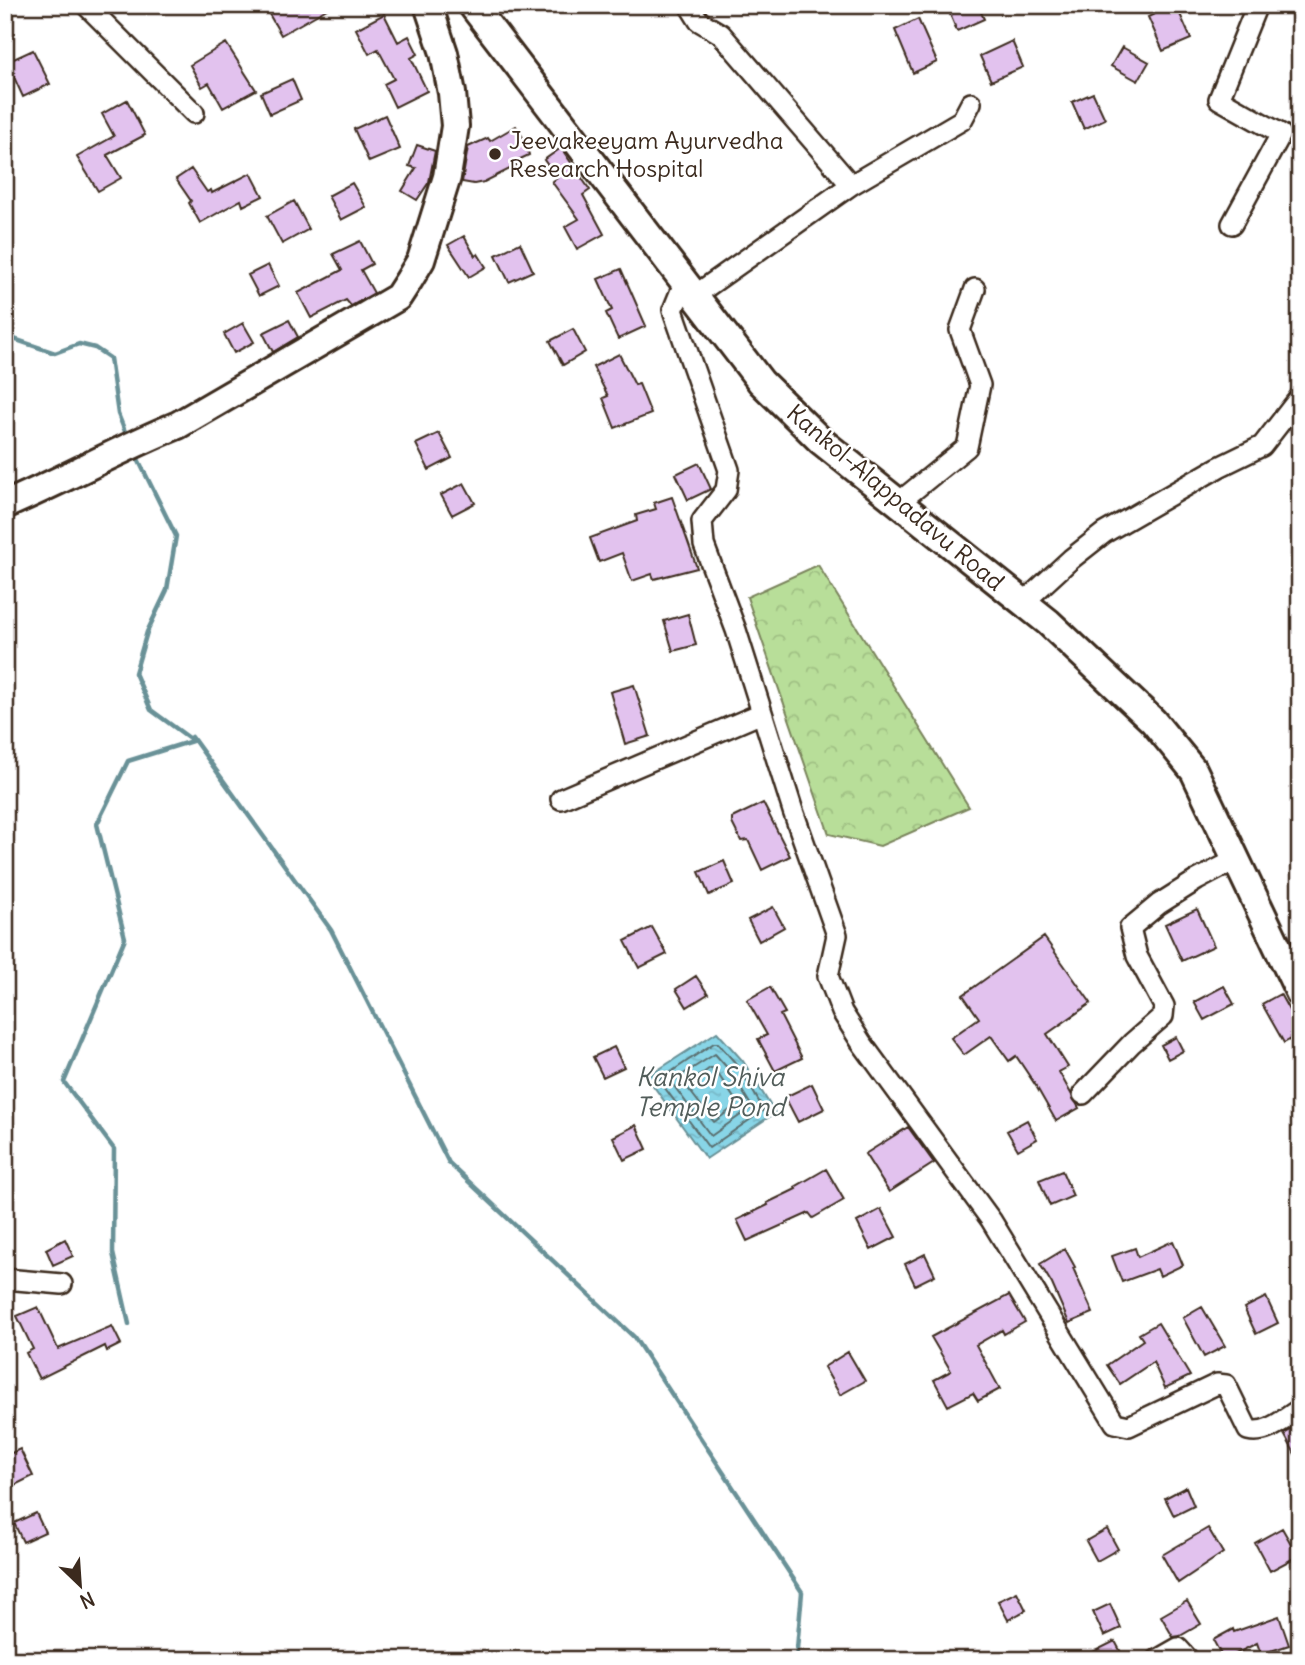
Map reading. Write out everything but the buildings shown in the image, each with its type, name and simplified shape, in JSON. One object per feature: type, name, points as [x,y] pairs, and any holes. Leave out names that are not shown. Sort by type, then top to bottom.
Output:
[{"type":"main road","points":[[5,505],[178,425],[398,297],[421,260],[443,190],[455,126],[444,53],[428,5]]},
{"type":"main road","name":"Kankol-Alappadavu Road","points":[[481,9],[761,382],[821,441],[1048,622],[1153,721],[1194,771],[1296,978]]},
{"type":"street","points":[[86,5],[194,113]]},
{"type":"street","points":[[689,5],[699,21],[721,34],[851,185]]},
{"type":"street","points":[[1231,224],[1281,134],[1219,99],[1257,5]]},
{"type":"street","points":[[971,103],[962,120],[851,185],[689,289],[673,310],[729,470],[726,490],[702,521],[704,545],[736,630],[793,811],[837,935],[828,976],[842,1012],[991,1220],[1115,1423],[1129,1426],[1217,1384],[1226,1385],[1248,1430],[1258,1433],[1266,1431],[1300,1409]]},
{"type":"street","points":[[898,503],[967,447],[980,385],[960,330],[975,289]]},
{"type":"street","points":[[1023,603],[1104,533],[1219,467],[1262,446],[1300,397]]},
{"type":"street","points":[[561,799],[762,713]]},
{"type":"street","points":[[1083,1094],[1132,1043],[1163,1016],[1164,1006],[1138,956],[1130,928],[1159,904],[1237,859]]},
{"type":"street","points":[[5,1279],[62,1284]]},
{"type":"street","points":[[1157,1660],[1178,1648],[1189,1660]]},
{"type":"green space","points":[[818,565],[969,807],[880,846],[829,834],[747,597]]},
{"type":"water","name":"Kankol Shiva Temple Pond","points":[[717,1032],[743,1061],[775,1113],[706,1159],[647,1077]]},
{"type":"waterway","points":[[5,336],[55,353],[79,344],[95,348],[110,358],[118,414],[128,439]]},
{"type":"waterway","points":[[135,453],[176,536],[167,590],[147,632],[135,673],[151,710],[192,740]]},
{"type":"waterway","points":[[192,737],[331,930],[449,1163],[634,1337],[802,1592],[796,1660]]},
{"type":"waterway","points":[[129,1324],[113,1253],[114,1149],[64,1082],[125,938],[97,824],[128,761],[192,741]]},
{"type":"place","name":"Jeevakeeyam Ayurvedha Research Hospital","points":[[495,154]]}]
